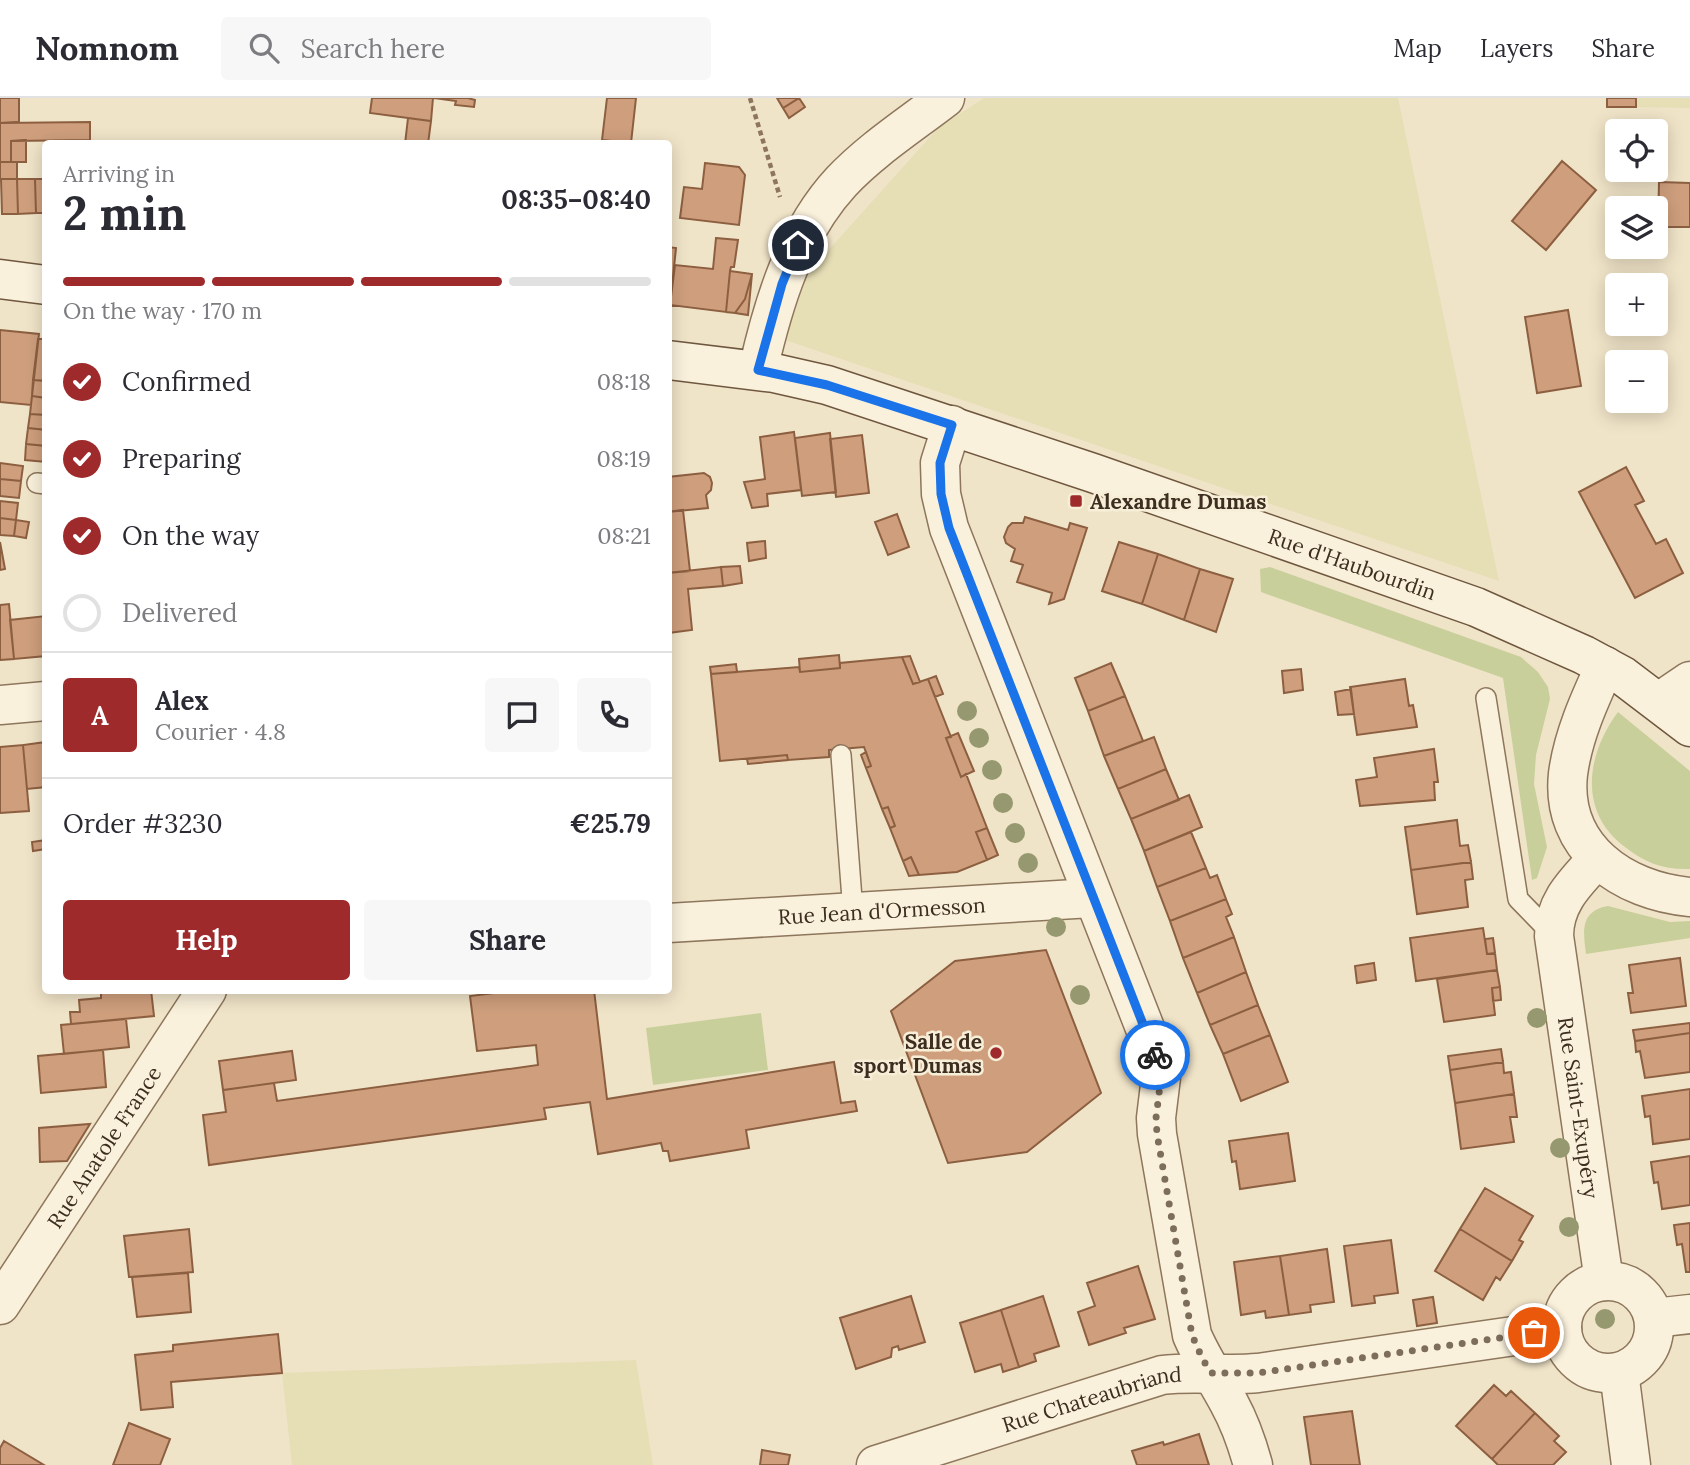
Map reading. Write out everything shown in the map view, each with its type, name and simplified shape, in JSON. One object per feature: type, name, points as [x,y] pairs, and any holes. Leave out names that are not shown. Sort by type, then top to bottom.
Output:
[{"type":"street","points":[[758,370],[782,284],[813,218],[840,183],[856,168],[945,98]]},
{"type":"street","points":[[0,279],[42,284]]},
{"type":"street","name":"Rue d'Haubourdin","points":[[672,359],[758,370],[827,385],[952,425],[1476,607],[1605,666],[1675,692],[1690,727]]},
{"type":"street","points":[[952,425],[940,463],[941,494],[949,528],[1154,1051],[1161,1077],[1156,1118],[1192,1335],[1240,1425],[1254,1465]]},
{"type":"street","points":[[1605,666],[1581,723],[1568,775],[1568,801],[1573,821],[1597,859],[1629,880],[1648,890],[1690,897]]},
{"type":"street","points":[[0,705],[42,701]]},
{"type":"street","name":"Rue Saint-Exupéry","points":[[1597,859],[1559,906],[1555,916],[1554,936],[1604,1281]]},
{"type":"street","name":"Rue Jean d'Ormesson","points":[[672,923],[1092,898]]},
{"type":"street","name":"Rue Anatole France","points":[[0,1305],[205,994]]},
{"type":"street","points":[[1604,1281],[1615,1281],[1636,1290],[1651,1307],[1672,1316],[1647,1353],[1630,1369],[1619,1372],[1596,1372],[1585,1368],[1569,1352],[1562,1329],[1567,1306],[1573,1297],[1582,1289],[1604,1281]]},
{"type":"street","name":"Rue Chateaubriand","points":[[876,1465],[1162,1375],[1186,1372],[1258,1373],[1562,1329]]},
{"type":"street","points":[[1619,1372],[1631,1465]]},
{"type":"lane","points":[[1486,698],[1518,900],[1554,936]]},
{"type":"lane","points":[[841,755],[853,912]]},
{"type":"path","points":[[750,98],[779,197],[813,218]]},
{"type":"shaded area","points":[[984,98],[1398,98],[1499,581],[785,340],[808,273],[938,128]]},
{"type":"shaded area","points":[[1636,98],[1690,98],[1690,108],[1636,107]]},
{"type":"shaded area","points":[[636,1360],[653,1465],[292,1465],[282,1373]]},
{"type":"green space","points":[[1270,567],[1521,657],[1538,672],[1548,687],[1550,699],[1536,755],[1534,784],[1547,847],[1537,878],[1532,880],[1503,678],[1261,592],[1260,569]]},
{"type":"green space","points":[[1618,712],[1690,771],[1690,869],[1663,867],[1640,857],[1610,833],[1600,817],[1594,800],[1594,764],[1599,746]]},
{"type":"green space","points":[[1608,906],[1670,922],[1690,921],[1690,938],[1586,954],[1585,923],[1592,912]]},
{"type":"green space","points":[[761,1013],[768,1070],[653,1085],[646,1028]]},
{"type":"building","points":[[0,98],[19,98],[19,122],[0,123]]},
{"type":"building","points":[[372,98],[433,98],[431,121],[370,113]]},
{"type":"building","points":[[434,98],[475,100],[474,107],[455,105],[456,101]]},
{"type":"building","points":[[607,98],[636,98],[631,140],[602,140]]},
{"type":"building","points":[[777,98],[799,98],[783,108]]},
{"type":"building","points":[[799,98],[805,107],[789,118],[783,108]]},
{"type":"building","points":[[1607,98],[1636,98],[1636,107],[1607,107]]},
{"type":"building","points":[[408,118],[431,121],[429,140],[405,140]]},
{"type":"building","points":[[90,122],[90,140],[11,141],[11,162],[0,162],[0,123]]},
{"type":"building","points":[[26,140],[26,162],[11,162],[11,141]]},
{"type":"building","points":[[1562,161],[1596,190],[1546,250],[1512,221]]},
{"type":"building","points":[[0,162],[17,162],[17,179],[0,179]]},
{"type":"building","points":[[705,163],[739,167],[745,175],[739,225],[680,218],[684,187],[702,189]]},
{"type":"building","points":[[1,179],[17,179],[18,214],[2,214]]},
{"type":"building","points":[[17,179],[35,179],[36,213],[18,214]]},
{"type":"building","points":[[35,179],[42,179],[42,213],[36,213]]},
{"type":"building","points":[[1659,182],[1690,183],[1690,227],[1668,227],[1668,196],[1659,196]]},
{"type":"building","points":[[716,238],[738,240],[734,267],[731,267],[730,271],[726,312],[672,305],[675,265],[713,269]]},
{"type":"building","points":[[672,248],[676,248],[672,286]]},
{"type":"building","points":[[730,271],[752,274],[745,299],[735,313],[726,312]]},
{"type":"building","points":[[752,274],[748,315],[735,313],[745,299]]},
{"type":"building","points":[[1568,310],[1581,386],[1537,393],[1525,317]]},
{"type":"building","points":[[0,330],[39,334],[31,405],[0,402]]},
{"type":"building","points":[[38,339],[42,339],[42,381],[33,380]]},
{"type":"building","points":[[33,380],[42,381],[42,397],[32,396]]},
{"type":"building","points":[[32,396],[42,397],[42,415],[30,414]]},
{"type":"building","points":[[30,414],[42,415],[42,430],[28,428]]},
{"type":"building","points":[[28,428],[42,430],[42,446],[26,444]]},
{"type":"building","points":[[794,432],[801,490],[767,494],[768,506],[752,508],[744,482],[765,479],[760,437]]},
{"type":"building","points":[[830,433],[836,492],[802,496],[795,438]]},
{"type":"building","points":[[862,435],[869,493],[836,497],[830,439]]},
{"type":"building","points":[[26,444],[42,446],[42,462],[25,460]]},
{"type":"building","points":[[0,463],[23,466],[21,481],[0,479]]},
{"type":"building","points":[[1626,467],[1644,501],[1635,505],[1656,544],[1666,539],[1683,573],[1635,598],[1579,492]]},
{"type":"building","points":[[704,473],[710,477],[711,490],[706,495],[708,508],[672,512],[672,477]]},
{"type":"building","points":[[0,479],[21,481],[19,498],[0,496]]},
{"type":"building","points":[[0,501],[18,503],[16,520],[0,518]]},
{"type":"building","points":[[683,510],[690,571],[672,573],[672,511]]},
{"type":"building","points":[[897,514],[909,547],[888,555],[875,522]]},
{"type":"building","points":[[1025,517],[1068,530],[1070,523],[1087,528],[1064,599],[1049,604],[1052,593],[1017,582],[1023,565],[1011,561],[1015,549],[1006,543],[1004,537],[1012,523],[1023,523]]},
{"type":"building","points":[[0,518],[16,520],[14,536],[0,535]]},
{"type":"building","points":[[16,520],[29,522],[26,538],[14,536]]},
{"type":"building","points":[[765,541],[766,558],[749,561],[747,543]]},
{"type":"building","points":[[0,542],[5,569],[0,570]]},
{"type":"building","points":[[1119,542],[1158,554],[1142,604],[1102,591]]},
{"type":"building","points":[[1158,554],[1200,569],[1184,620],[1142,604]]},
{"type":"building","points":[[740,566],[742,583],[723,586],[721,567]]},
{"type":"building","points":[[721,567],[723,586],[688,589],[692,630],[672,632],[672,573]]},
{"type":"building","points":[[1200,569],[1233,579],[1216,632],[1184,620]]},
{"type":"building","points":[[9,604],[14,659],[0,660],[0,605]]},
{"type":"building","points":[[42,616],[42,656],[14,659],[10,620]]},
{"type":"building","points":[[839,655],[840,668],[800,672],[799,659]]},
{"type":"building","points":[[910,656],[920,682],[913,684],[902,657]]},
{"type":"building","points":[[902,657],[913,684],[928,679],[951,737],[946,738],[961,777],[966,774],[987,828],[976,832],[987,860],[957,872],[919,875],[911,857],[903,861],[890,828],[895,826],[888,807],[882,809],[866,768],[871,766],[864,747],[829,750],[829,757],[788,760],[787,755],[720,761],[711,674],[799,667],[800,672],[840,668],[840,663]]},
{"type":"building","points":[[1111,663],[1125,696],[1088,711],[1075,678]]},
{"type":"building","points":[[736,664],[737,672],[711,674],[710,667]]},
{"type":"building","points":[[1301,669],[1303,690],[1284,693],[1282,671]]},
{"type":"building","points":[[936,676],[943,694],[935,697],[928,679]]},
{"type":"building","points":[[1405,679],[1409,706],[1413,705],[1417,727],[1357,735],[1350,687]]},
{"type":"building","points":[[1351,689],[1354,714],[1338,715],[1335,692]]},
{"type":"building","points":[[1125,696],[1143,741],[1104,756],[1088,711]]},
{"type":"building","points":[[958,733],[974,771],[961,777],[946,738]]},
{"type":"building","points":[[1154,737],[1166,769],[1118,789],[1104,756]]},
{"type":"building","points":[[42,743],[42,787],[27,789],[23,745]]},
{"type":"building","points":[[23,745],[29,811],[0,813],[0,747]]},
{"type":"building","points":[[1434,749],[1438,782],[1434,782],[1435,800],[1360,806],[1356,780],[1377,777],[1374,758]]},
{"type":"building","points":[[866,752],[871,766],[866,768],[861,755]]},
{"type":"building","points":[[787,755],[788,760],[748,764],[747,759]]},
{"type":"building","points":[[1166,769],[1179,800],[1131,819],[1118,789]]},
{"type":"building","points":[[1189,795],[1202,827],[1144,851],[1131,819]]},
{"type":"building","points":[[888,807],[895,826],[890,828],[882,809]]},
{"type":"building","points":[[1457,820],[1460,846],[1468,845],[1471,862],[1411,870],[1405,827]]},
{"type":"building","points":[[987,828],[998,855],[987,860],[976,832]]},
{"type":"building","points":[[1191,832],[1206,868],[1157,887],[1144,851]]},
{"type":"building","points":[[42,841],[42,850],[33,851],[32,842]]},
{"type":"building","points":[[911,857],[919,875],[909,876],[903,861]]},
{"type":"building","points":[[1471,862],[1473,879],[1465,880],[1468,907],[1417,914],[1411,870]]},
{"type":"building","points":[[1206,868],[1210,878],[1217,875],[1226,899],[1170,921],[1157,887]]},
{"type":"building","points":[[1226,899],[1232,914],[1226,917],[1234,937],[1183,958],[1170,921]]},
{"type":"building","points":[[1483,928],[1487,954],[1495,953],[1497,970],[1416,981],[1410,938]]},
{"type":"building","points":[[1234,937],[1246,972],[1197,993],[1183,958]]},
{"type":"building","points":[[1493,938],[1495,953],[1487,954],[1485,939]]},
{"type":"building","name":"Salle de sport Dumas","points":[[1046,950],[1101,1093],[1027,1152],[948,1163],[891,1011],[955,961]]},
{"type":"building","points":[[1680,958],[1686,1006],[1631,1013],[1628,993],[1633,993],[1629,965]]},
{"type":"building","points":[[1374,963],[1376,980],[1357,983],[1355,966]]},
{"type":"building","points":[[1497,970],[1500,987],[1492,988],[1495,1015],[1444,1022],[1437,979]]},
{"type":"building","points":[[1246,972],[1258,1005],[1210,1025],[1197,993]]},
{"type":"building","points":[[1500,987],[1501,1000],[1493,1001],[1492,988]]},
{"type":"building","points":[[101,994],[151,994],[154,1016],[71,1024],[70,1012],[80,1012],[79,1000],[101,998]]},
{"type":"building","points":[[594,994],[607,1099],[834,1062],[841,1103],[855,1101],[857,1111],[746,1130],[749,1148],[670,1161],[668,1151],[663,1151],[661,1143],[598,1154],[590,1102],[544,1108],[546,1119],[209,1165],[203,1115],[226,1112],[223,1090],[274,1083],[277,1101],[538,1065],[536,1045],[477,1051],[470,996]]},
{"type":"building","points":[[1258,1005],[1270,1035],[1223,1054],[1210,1025]]},
{"type":"building","points":[[126,1019],[129,1047],[64,1054],[61,1025]]},
{"type":"building","points":[[1690,1023],[1690,1033],[1635,1041],[1633,1030]]},
{"type":"building","points":[[1690,1033],[1690,1072],[1645,1078],[1640,1051],[1636,1052],[1635,1041]]},
{"type":"building","points":[[1270,1035],[1288,1082],[1241,1101],[1223,1054]]},
{"type":"building","points":[[1501,1049],[1503,1062],[1450,1070],[1448,1056]]},
{"type":"building","points":[[103,1050],[106,1087],[41,1093],[38,1056]]},
{"type":"building","points":[[292,1051],[296,1080],[223,1090],[219,1061]]},
{"type":"building","points":[[1503,1062],[1504,1073],[1511,1072],[1514,1094],[1455,1103],[1450,1070]]},
{"type":"building","points":[[1690,1089],[1690,1139],[1653,1144],[1650,1116],[1645,1117],[1642,1096]]},
{"type":"building","points":[[1514,1094],[1517,1117],[1510,1117],[1514,1142],[1461,1149],[1455,1103]]},
{"type":"building","points":[[90,1124],[67,1161],[40,1162],[39,1128]]},
{"type":"building","points":[[1288,1133],[1295,1181],[1240,1189],[1236,1161],[1232,1162],[1229,1141]]},
{"type":"building","points":[[1690,1156],[1690,1205],[1662,1209],[1658,1182],[1654,1183],[1651,1162]]},
{"type":"building","points":[[1485,1188],[1533,1216],[1519,1240],[1523,1242],[1512,1261],[1460,1229]]},
{"type":"building","points":[[1690,1223],[1690,1272],[1686,1272],[1682,1244],[1677,1245],[1674,1225]]},
{"type":"building","points":[[189,1229],[193,1272],[129,1277],[124,1236]]},
{"type":"building","points":[[1460,1229],[1512,1261],[1500,1280],[1496,1277],[1483,1300],[1435,1271]]},
{"type":"building","points":[[1391,1240],[1398,1293],[1374,1296],[1375,1303],[1352,1306],[1344,1246]]},
{"type":"building","points":[[1327,1249],[1334,1302],[1310,1305],[1311,1312],[1289,1315],[1280,1256]]},
{"type":"building","points":[[1280,1256],[1289,1315],[1266,1318],[1265,1311],[1241,1315],[1234,1262]]},
{"type":"building","points":[[1138,1266],[1155,1319],[1124,1328],[1126,1333],[1089,1345],[1078,1312],[1095,1306],[1087,1283]]},
{"type":"building","points":[[188,1273],[191,1312],[137,1317],[132,1277]]},
{"type":"building","points":[[911,1296],[925,1342],[899,1350],[898,1346],[892,1348],[891,1357],[856,1369],[840,1318]]},
{"type":"building","points":[[1043,1296],[1059,1346],[1034,1354],[1036,1361],[1019,1367],[1001,1310]]},
{"type":"building","points":[[1433,1297],[1437,1323],[1417,1326],[1413,1300]]},
{"type":"building","points":[[1001,1310],[1019,1367],[1003,1372],[1001,1364],[975,1372],[960,1323]]},
{"type":"building","points":[[278,1334],[282,1373],[171,1382],[173,1407],[141,1410],[135,1355],[173,1351],[173,1345]]},
{"type":"building","points":[[1494,1385],[1506,1396],[1511,1391],[1535,1413],[1492,1459],[1456,1426]]},
{"type":"building","points":[[1352,1411],[1360,1465],[1311,1465],[1304,1417]]},
{"type":"building","points":[[1535,1413],[1559,1436],[1554,1441],[1566,1452],[1553,1465],[1498,1465],[1492,1459]]},
{"type":"building","points":[[129,1423],[170,1439],[160,1465],[113,1465]]},
{"type":"building","points":[[1199,1434],[1209,1465],[1137,1465],[1132,1451]]},
{"type":"building","points":[[4,1441],[44,1465],[0,1465],[0,1448]]},
{"type":"building","points":[[762,1450],[790,1455],[788,1465],[760,1465]]},
{"type":"way so far","points":[[1155,1055],[1161,1077],[1156,1118],[1157,1134],[1192,1335],[1212,1373],[1258,1373],[1534,1333]]},
{"type":"place","name":"Alexandre Dumas","points":[[1076,501]]},
{"type":"place","name":"Salle de sport Dumas","points":[[996,1053]]},
{"type":"route","points":[[798,245],[782,284],[758,370],[827,385],[952,425],[940,463],[941,494],[949,528],[1155,1055]]}]
